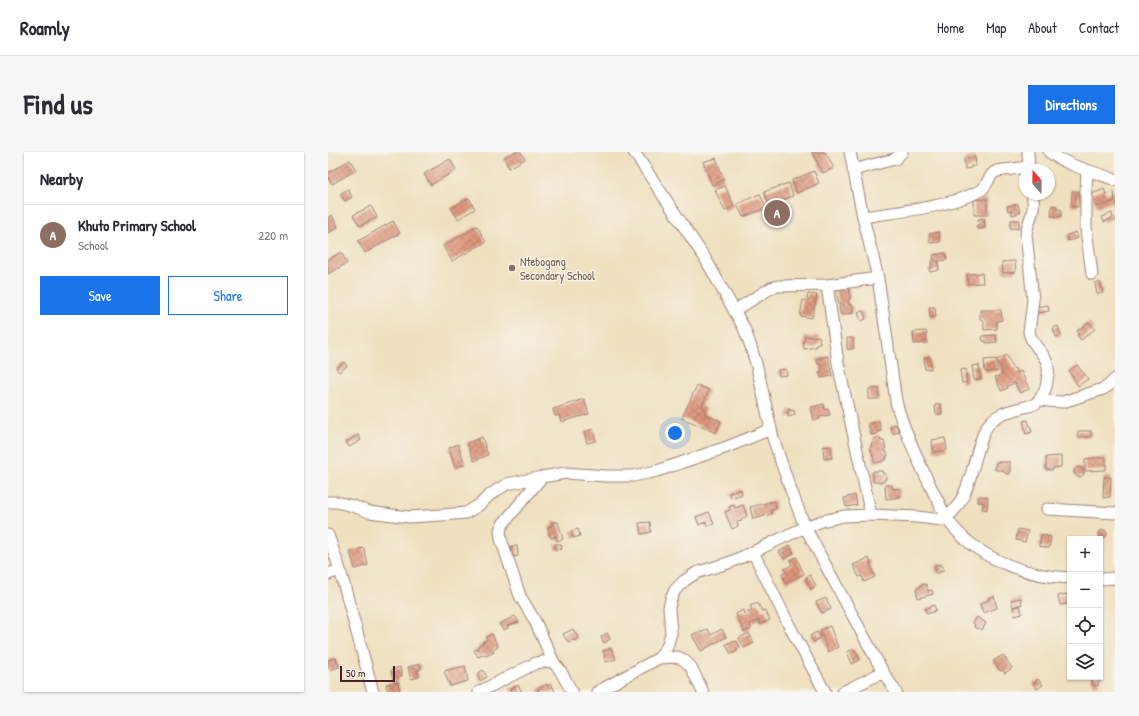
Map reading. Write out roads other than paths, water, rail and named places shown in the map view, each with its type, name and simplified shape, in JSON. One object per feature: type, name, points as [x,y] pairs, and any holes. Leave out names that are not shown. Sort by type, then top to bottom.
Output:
[{"type":"street","points":[[634,152],[704,258],[744,328],[757,367],[771,429],[788,482],[805,527],[883,672],[896,692]]},
{"type":"street","points":[[850,152],[863,218],[878,278],[899,415],[925,475],[946,518],[968,541],[991,557],[1012,567],[1041,575],[1067,578]]},
{"type":"street","points":[[853,170],[895,159],[902,152]]},
{"type":"street","points":[[1028,152],[1029,164]]},
{"type":"street","points":[[1049,152],[1072,166],[1115,180]]},
{"type":"street","points":[[863,218],[951,202],[982,189],[993,172],[1019,169]]},
{"type":"street","points":[[1087,171],[1086,228],[1092,274]]},
{"type":"street","points":[[659,658],[666,647],[671,633],[669,608],[671,599],[675,590],[696,573],[731,562],[805,527],[822,521],[844,516],[871,515],[918,517],[942,520],[958,506],[966,490],[979,446],[991,421],[1004,412],[1036,403],[1040,399],[1046,386],[1047,360],[1034,344],[1029,335],[1033,300],[1026,234],[1033,206],[1032,200]]},
{"type":"street","points":[[734,311],[771,288],[778,286],[827,285],[878,278]]},
{"type":"street","points":[[827,285],[838,363],[871,515]]},
{"type":"street","points":[[1040,399],[1063,402],[1103,389],[1115,379]]},
{"type":"street","points":[[328,502],[336,502],[369,512],[409,517],[466,513],[507,484],[565,473],[606,476],[633,476],[645,474],[727,447],[771,429]]},
{"type":"street","points":[[542,477],[503,524],[500,530],[501,539],[520,596],[535,621],[554,664]]},
{"type":"street","points":[[1047,509],[1115,513]]},
{"type":"street","points":[[328,534],[340,570],[373,692]]},
{"type":"street","points":[[754,552],[789,625],[825,692]]},
{"type":"street","points":[[328,574],[340,570]]},
{"type":"street","points":[[1103,579],[1115,578]]},
{"type":"street","points":[[597,692],[659,658],[678,657],[684,660],[691,667],[703,692]]},
{"type":"street","points":[[479,692],[536,662],[549,661],[560,670],[572,692]]},
{"type":"street","points":[[843,692],[883,672]]},
{"type":"place","name":"Khuto Primary School","points":[[777,213]]},
{"type":"place","name":"Ntebogang Secondary School","points":[[512,268]]}]
